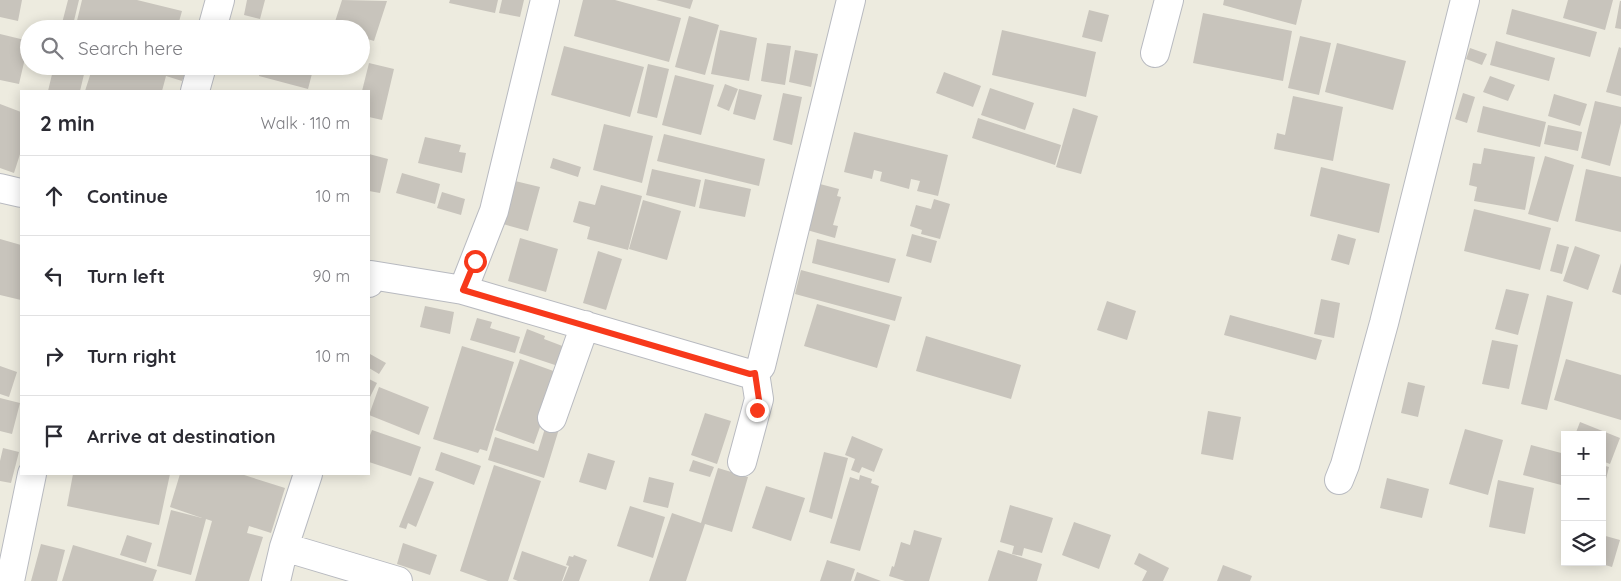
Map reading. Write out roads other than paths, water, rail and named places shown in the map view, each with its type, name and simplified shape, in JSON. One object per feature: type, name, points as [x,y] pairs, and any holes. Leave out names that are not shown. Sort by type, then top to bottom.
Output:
[{"type":"street","points":[[214,20],[220,0]]},
{"type":"street","points":[[463,290],[494,212],[545,0]]},
{"type":"street","points":[[370,278],[463,290],[750,374],[755,373],[761,366],[851,0]]},
{"type":"street","points":[[1155,52],[1169,0]]},
{"type":"street","points":[[1339,480],[1346,465],[1384,323],[1465,0]]},
{"type":"street","points":[[195,90],[199,75]]},
{"type":"street","points":[[0,188],[20,193]]},
{"type":"street","points":[[552,418],[584,326]]},
{"type":"street","points":[[742,462],[759,400],[755,373]]},
{"type":"street","points":[[10,581],[32,475]]},
{"type":"street","points":[[276,581],[284,547],[308,475]]},
{"type":"street","points":[[284,547],[398,581]]}]
